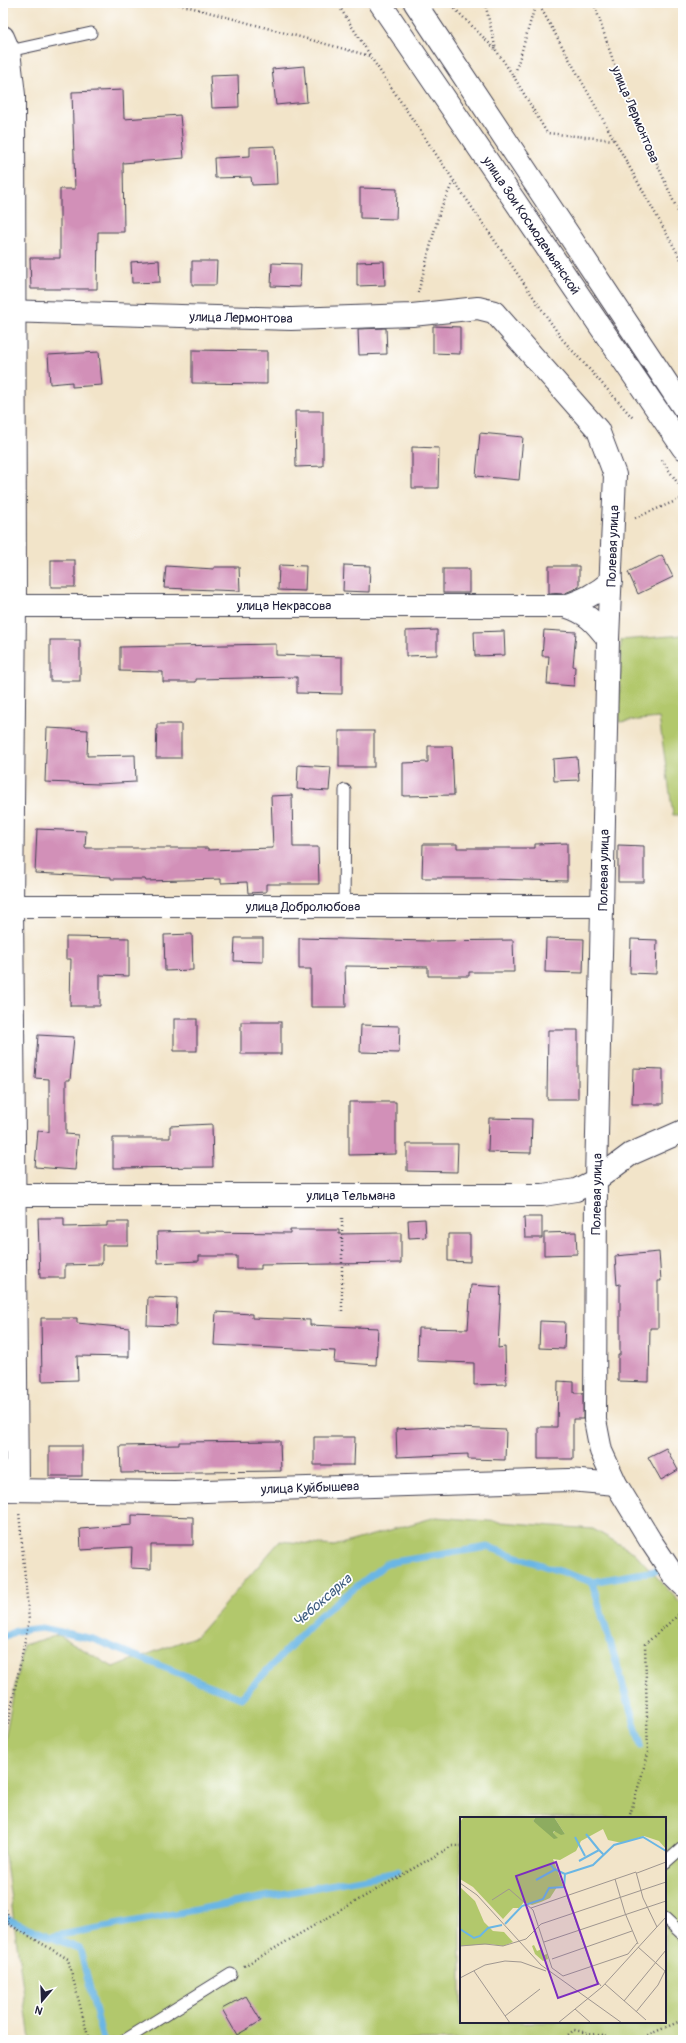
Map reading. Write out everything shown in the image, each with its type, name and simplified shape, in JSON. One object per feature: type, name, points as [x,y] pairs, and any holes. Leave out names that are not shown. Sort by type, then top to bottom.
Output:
[{"type":"street","name":"улица Зои Космодемьянской","points":[[380,3],[683,448]]},
{"type":"street","name":"улица Зои Космодемьянской","points":[[415,3],[683,407]]},
{"type":"street","points":[[6,44],[14,95],[9,311],[8,906],[10,1490]]},
{"type":"street","name":"улица Лермонтова","points":[[9,311],[291,319],[412,314],[478,308]]},
{"type":"street","name":"Полевая улица","points":[[478,308],[494,312],[598,430],[615,474],[608,639],[596,1180],[595,1420],[601,1451],[616,1484],[650,1540],[679,1580]]},
{"type":"street","name":"улица Некрасова","points":[[9,605],[565,606],[585,600],[599,591],[610,581]]},
{"type":"street","name":"улица Некрасова","points":[[565,606],[586,614],[595,621],[608,639]]},
{"type":"street","name":"улица Добролюбова","points":[[8,906],[602,906]]},
{"type":"street","name":"улица Тельмана","points":[[9,1195],[543,1195],[576,1190],[596,1180],[631,1154],[683,1131]]},
{"type":"street","name":"улица Куйбышева","points":[[10,1490],[174,1492],[569,1480],[616,1484]]},
{"type":"lane","points":[[6,44],[91,33]]},
{"type":"lane","points":[[344,906],[345,790]]},
{"type":"lane","points":[[666,1862],[683,1847]]},
{"type":"lane","points":[[666,1919],[683,1936]]},
{"type":"lane","points":[[125,2040],[231,1974]]},
{"type":"path","points":[[3,6],[10,3]]},
{"type":"path","points":[[175,3],[370,56]]},
{"type":"path","points":[[337,3],[370,56],[562,338],[637,423]]},
{"type":"path","points":[[449,3],[496,50],[514,77],[547,133],[614,140]]},
{"type":"path","points":[[485,3],[496,50]]},
{"type":"path","points":[[514,77],[537,3]]},
{"type":"path","points":[[537,3],[683,263]]},
{"type":"path","name":"улица Лермонтова","points":[[594,3],[615,67],[683,223]]},
{"type":"path","points":[[412,314],[440,210],[454,181]]},
{"type":"path","points":[[658,454],[683,491]]},
{"type":"path","points":[[612,528],[683,498]]},
{"type":"path","points":[[342,1195],[342,1311]]},
{"type":"path","points":[[3,1748],[29,1620],[10,1490]]},
{"type":"path","points":[[629,1817],[648,1754],[645,1644],[683,1611]]},
{"type":"path","points":[[231,1974],[452,1846],[460,1846]]},
{"type":"path","points":[[3,1902],[9,1918],[7,1923],[68,1959],[89,2040]]},
{"type":"path","points":[[636,2040],[683,2020]]},
{"type":"path","points":[[562,2040],[574,2030],[622,2040]]},
{"type":"green space","points":[[683,635],[683,815],[673,815],[659,718],[619,722],[621,640]]},
{"type":"green space","points":[[436,1517],[593,1529],[635,1553],[683,1606],[683,2040],[30,2040],[3,1841],[3,1748],[23,1645],[59,1635],[113,1667],[197,1636],[280,1541],[334,1546]]},
{"type":"building","points":[[304,66],[307,102],[276,105],[272,69]]},
{"type":"building","points":[[238,75],[239,107],[212,108],[210,76]]},
{"type":"building","points":[[123,90],[124,119],[180,115],[184,158],[123,163],[124,232],[98,232],[97,289],[31,289],[30,258],[60,258],[60,189],[75,189],[72,92]]},
{"type":"building","points":[[275,146],[277,184],[252,185],[251,177],[215,178],[214,158],[250,156],[250,147]]},
{"type":"building","points":[[360,188],[397,189],[396,219],[360,218]]},
{"type":"building","points":[[159,260],[160,282],[132,283],[131,262]]},
{"type":"building","points":[[192,261],[217,261],[216,285],[192,285]]},
{"type":"building","points":[[384,261],[385,285],[357,286],[357,262]]},
{"type":"building","points":[[272,263],[301,264],[300,287],[271,286]]},
{"type":"building","points":[[433,326],[460,327],[460,354],[433,353]]},
{"type":"building","points":[[386,328],[387,354],[359,355],[358,329]]},
{"type":"building","points":[[192,350],[267,351],[267,384],[192,383]]},
{"type":"building","points":[[99,352],[102,385],[72,387],[72,382],[50,384],[48,355]]},
{"type":"building","points":[[295,411],[323,411],[323,466],[296,467]]},
{"type":"building","points":[[480,433],[523,437],[519,480],[476,476]]},
{"type":"building","points":[[412,447],[439,448],[438,488],[412,488]]},
{"type":"building","points":[[662,555],[673,577],[638,594],[628,572]]},
{"type":"building","points":[[51,560],[75,560],[75,587],[51,587]]},
{"type":"building","points":[[279,565],[306,566],[305,591],[278,590]]},
{"type":"building","points":[[344,565],[370,566],[369,592],[343,591]]},
{"type":"building","points":[[166,566],[214,569],[214,567],[239,567],[240,591],[164,588]]},
{"type":"building","points":[[549,566],[579,566],[579,587],[563,594],[549,593]]},
{"type":"building","points":[[443,569],[469,569],[469,593],[443,593]]},
{"type":"building","points":[[437,630],[437,655],[406,656],[406,631]]},
{"type":"building","points":[[544,630],[576,632],[573,666],[575,667],[574,686],[547,684],[549,656],[542,656]]},
{"type":"building","points":[[504,631],[505,655],[475,656],[474,632]]},
{"type":"building","points":[[50,640],[80,640],[80,681],[50,681]]},
{"type":"building","points":[[276,644],[276,655],[342,657],[342,694],[297,693],[297,677],[196,679],[196,682],[163,682],[163,672],[120,671],[120,647]]},
{"type":"building","points":[[157,724],[181,724],[181,758],[156,758]]},
{"type":"building","points":[[47,728],[88,730],[87,756],[135,755],[136,782],[98,784],[45,782]]},
{"type":"building","points":[[339,731],[374,731],[374,767],[339,767]]},
{"type":"building","points":[[428,746],[452,746],[454,795],[403,796],[403,763],[428,762]]},
{"type":"building","points":[[577,757],[579,780],[554,781],[553,759]]},
{"type":"building","points":[[298,765],[331,767],[329,791],[297,789]]},
{"type":"building","points":[[292,795],[293,847],[318,847],[319,884],[266,884],[266,892],[248,893],[247,882],[221,883],[221,879],[146,881],[145,879],[111,879],[111,877],[35,873],[37,829],[86,831],[85,848],[208,848],[208,850],[273,848],[271,796]]},
{"type":"building","points":[[567,843],[567,881],[488,878],[422,878],[423,844],[457,844],[457,848],[535,848],[535,844]]},
{"type":"building","points":[[618,845],[644,846],[644,882],[618,882]]},
{"type":"building","points":[[192,934],[193,970],[165,971],[164,935]]},
{"type":"building","points":[[66,937],[129,938],[129,976],[100,975],[100,1006],[70,1006],[71,959],[66,959]]},
{"type":"building","points":[[235,938],[263,938],[263,962],[234,961]]},
{"type":"building","points":[[299,938],[428,941],[513,940],[514,972],[469,972],[469,976],[428,976],[428,967],[345,966],[346,1007],[311,1007],[311,969],[299,969]]},
{"type":"building","points":[[546,938],[584,939],[583,973],[545,972]]},
{"type":"building","points":[[631,939],[657,940],[656,974],[630,973]]},
{"type":"building","points":[[174,1019],[197,1019],[197,1051],[174,1051]]},
{"type":"building","points":[[241,1022],[281,1022],[281,1054],[241,1054]]},
{"type":"building","points":[[361,1025],[400,1026],[399,1053],[360,1052]]},
{"type":"building","points":[[548,1030],[578,1030],[578,1099],[547,1099]]},
{"type":"building","points":[[38,1035],[74,1037],[70,1080],[66,1080],[66,1134],[78,1135],[75,1170],[35,1167],[38,1131],[49,1132],[49,1079],[35,1078]]},
{"type":"building","points":[[633,1068],[663,1069],[663,1104],[632,1104]]},
{"type":"building","points":[[349,1102],[396,1102],[396,1154],[349,1155]]},
{"type":"building","points":[[489,1118],[532,1119],[531,1153],[488,1152]]},
{"type":"building","points":[[212,1124],[213,1167],[113,1168],[113,1138],[170,1138],[170,1126]]},
{"type":"building","points":[[407,1144],[458,1144],[457,1172],[407,1171]]},
{"type":"building","points":[[524,1217],[542,1217],[542,1238],[525,1238]]},
{"type":"building","points":[[38,1218],[64,1218],[64,1227],[107,1226],[107,1222],[128,1222],[128,1245],[102,1245],[102,1264],[65,1265],[65,1278],[40,1278]]},
{"type":"building","points":[[425,1219],[426,1237],[409,1238],[408,1220]]},
{"type":"building","points":[[290,1230],[339,1230],[339,1234],[401,1233],[401,1263],[261,1265],[261,1269],[237,1269],[237,1256],[199,1256],[199,1261],[158,1263],[157,1232],[198,1231],[290,1233]]},
{"type":"building","points":[[576,1232],[577,1254],[544,1255],[544,1233]]},
{"type":"building","points":[[448,1234],[470,1234],[470,1262],[448,1261]]},
{"type":"building","points":[[659,1252],[661,1281],[658,1281],[658,1328],[650,1328],[649,1382],[618,1381],[618,1355],[620,1355],[620,1284],[617,1285],[615,1256]]},
{"type":"building","points":[[471,1285],[501,1287],[498,1348],[505,1347],[506,1384],[474,1385],[474,1363],[417,1361],[418,1328],[468,1329]]},
{"type":"building","points":[[148,1297],[177,1298],[176,1326],[147,1325]]},
{"type":"building","points":[[216,1312],[252,1314],[252,1318],[310,1320],[310,1325],[378,1328],[376,1365],[334,1362],[335,1351],[214,1345]]},
{"type":"building","points":[[41,1318],[77,1318],[77,1323],[129,1328],[129,1357],[77,1356],[78,1380],[42,1381]]},
{"type":"building","points":[[540,1321],[565,1322],[564,1349],[539,1348]]},
{"type":"building","points":[[558,1381],[574,1382],[574,1393],[583,1393],[583,1419],[573,1419],[573,1459],[538,1459],[538,1427],[557,1427]]},
{"type":"building","points":[[433,1427],[506,1430],[505,1460],[468,1459],[468,1454],[397,1457],[396,1429]]},
{"type":"building","points":[[314,1437],[355,1437],[354,1465],[314,1465]]},
{"type":"building","points":[[280,1441],[281,1471],[121,1473],[120,1446],[179,1445],[179,1442]]},
{"type":"building","points":[[49,1446],[82,1446],[82,1476],[49,1476]]},
{"type":"building","points":[[666,1448],[678,1470],[661,1480],[648,1457]]},
{"type":"building","points":[[132,1515],[193,1517],[193,1545],[151,1545],[151,1569],[131,1568],[132,1547],[81,1550],[80,1529],[132,1525]]},
{"type":"building","points":[[246,1996],[261,2021],[237,2035],[222,2009]]},
{"type":"waterway","name":"Чебоксарка","points":[[3,1637],[16,1631],[42,1628],[93,1639],[241,1698],[319,1616],[387,1563],[488,1547],[592,1582],[683,1566]]},
{"type":"waterway","points":[[592,1582],[641,1745]]},
{"type":"waterway","points":[[50,1937],[398,1872]]},
{"type":"waterway","points":[[3,1915],[9,1920],[80,1949],[103,2040]]}]
